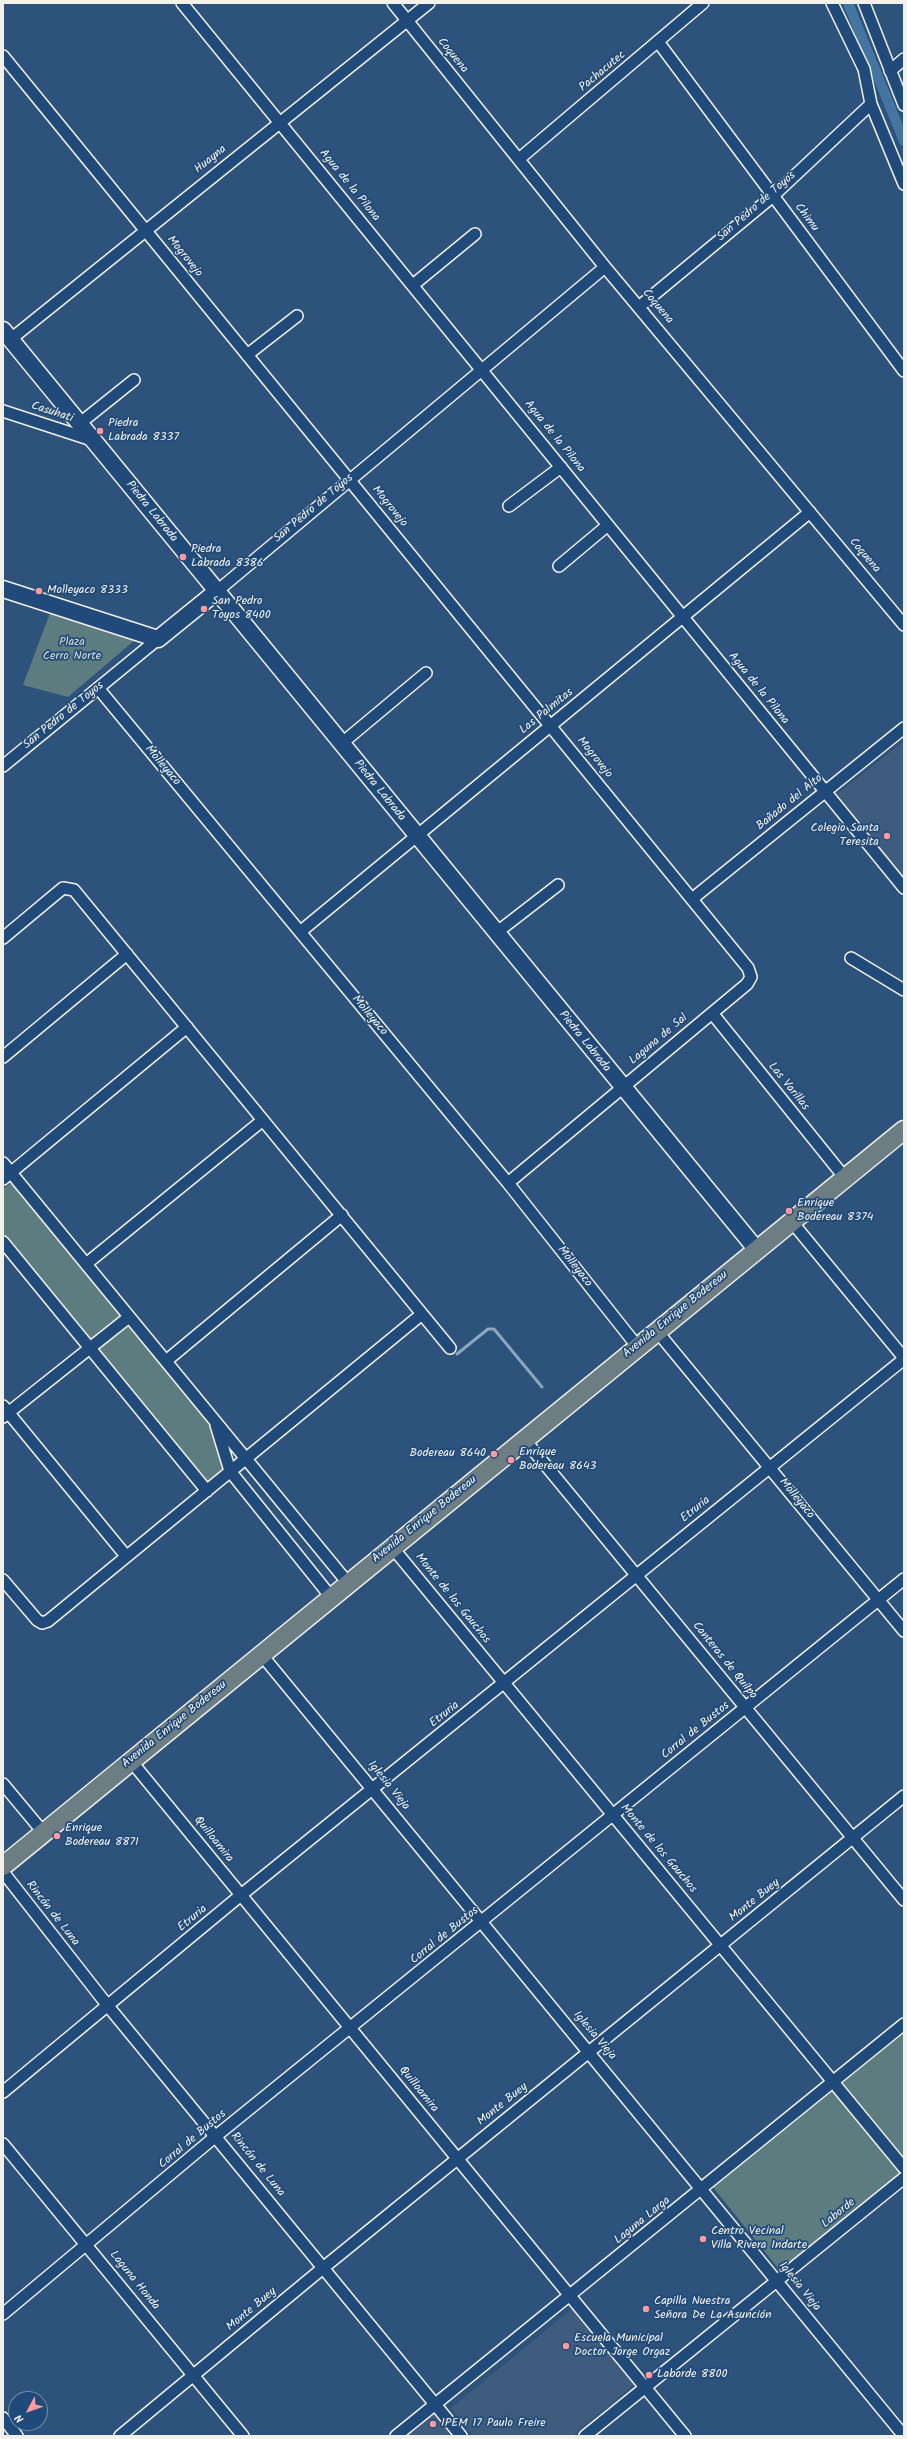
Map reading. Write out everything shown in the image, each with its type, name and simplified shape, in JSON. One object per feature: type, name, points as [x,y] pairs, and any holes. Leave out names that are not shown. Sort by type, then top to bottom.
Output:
[{"type":"main road","name":"Piedra Labrada","points":[[7,335],[622,1088],[757,1250]]},
{"type":"main road","points":[[3,589],[158,639]]},
{"type":"main road","name":"San Pedro de Toyos","points":[[158,639],[216,592]]},
{"type":"main road","name":"Avenida Enrique Bodereau","points":[[3,1866],[656,1330],[792,1222],[904,1130]]},
{"type":"street","name":"Agua de la Pilona","points":[[182,3],[281,122],[904,888]]},
{"type":"street","name":"Coquena","points":[[392,3],[605,267],[640,306],[904,625]]},
{"type":"street","name":"Huayna","points":[[7,335],[145,230],[429,3]]},
{"type":"street","name":"Pachacutec","points":[[519,159],[659,43],[703,3]]},
{"type":"street","points":[[832,3],[864,69],[872,104],[904,184]]},
{"type":"street","points":[[864,3],[904,105]]},
{"type":"street","name":"Chimu","points":[[659,43],[904,371]]},
{"type":"street","name":"Mogrovejo","points":[[3,56],[692,899],[748,968],[751,977]]},
{"type":"street","points":[[890,71],[904,59]]},
{"type":"street","name":"San Pedro de Toyos","points":[[640,306],[773,196],[872,104]]},
{"type":"street","points":[[413,285],[475,234]]},
{"type":"street","name":"San Pedro de Toyos","points":[[216,592],[348,479],[605,267]]},
{"type":"street","points":[[247,355],[297,316]]},
{"type":"street","points":[[79,424],[134,380]]},
{"type":"street","name":"Casuhati","points":[[3,411],[92,440]]},
{"type":"street","points":[[509,506],[561,467]]},
{"type":"street","name":"Las Palmitas","points":[[300,932],[810,512]]},
{"type":"street","points":[[559,566],[608,525]]},
{"type":"street","name":"San Pedro de Toyos","points":[[3,766],[158,639]]},
{"type":"street","points":[[341,744],[426,673]]},
{"type":"street","name":"Molleyaco","points":[[98,688],[508,1183],[637,1346]]},
{"type":"street","name":"Bañado del Alto","points":[[692,899],[904,728]]},
{"type":"street","points":[[3,938],[68,884],[450,1348]]},
{"type":"street","points":[[496,933],[558,884]]},
{"type":"street","points":[[3,1057],[127,954]]},
{"type":"street","points":[[851,958],[904,990]]},
{"type":"street","name":"Laguna de Sal","points":[[508,1183],[747,984],[751,977]]},
{"type":"street","name":"Las Varillas","points":[[712,1013],[845,1178]]},
{"type":"street","points":[[7,1175],[187,1027]]},
{"type":"street","points":[[86,1264],[263,1120]]},
{"type":"street","points":[[3,1163],[7,1175],[86,1264],[348,1583]]},
{"type":"street","points":[[166,1361],[342,1215]]},
{"type":"street","points":[[792,1222],[904,1358]]},
{"type":"street","points":[[3,1242],[91,1347],[207,1490]]},
{"type":"street","points":[[3,1580],[35,1618],[45,1623],[422,1314]]},
{"type":"street","points":[[126,1556],[5,1412],[130,1317]]},
{"type":"street","name":"Molleyaco","points":[[656,1330],[904,1631]]},
{"type":"street","name":"Etruria","points":[[3,2092],[241,1895],[505,1684],[904,1358]]},
{"type":"street","points":[[215,1421],[230,1471],[331,1597]]},
{"type":"street","name":"Canteras de Quilpo","points":[[524,1439],[904,1900]]},
{"type":"street","name":"Monte de los Gauchos","points":[[392,1547],[904,2168]]},
{"type":"street","name":"Corral de Bustos","points":[[3,2314],[216,2136],[351,2029],[612,1815],[904,1579]]},
{"type":"street","name":"Iglesia Vieja","points":[[261,1654],[374,1789],[904,2436]]},
{"type":"street","name":"Quilloamira","points":[[131,1761],[685,2436]]},
{"type":"street","points":[[3,1784],[43,1832]]},
{"type":"street","name":"Monte Buey","points":[[120,2436],[323,2268],[904,1796]]},
{"type":"street","name":"Rincón de Luna","points":[[3,1872],[108,2006],[461,2436]]},
{"type":"street","name":"Laguna Larga","points":[[396,2436],[571,2296],[904,2024]]},
{"type":"street","name":"Laguna Honda","points":[[3,2144],[243,2436]]},
{"type":"street","name":"Laborde","points":[[585,2436],[904,2178]]},
{"type":"street","points":[[3,2418],[17,2436]]},
{"type":"shaded area","name":"Colegio Santa Teresita","points":[[904,741],[904,878],[837,794]]},
{"type":"shaded area","name":"Escuela Municipal Doctor Jorge Orgaz","points":[[573,2308],[635,2384],[572,2436],[473,2436],[451,2408]]},
{"type":"shaded area","name":"IPEM 17 Paulo Freire","points":[[435,2411],[456,2436],[405,2436]]},
{"type":"green space","name":"Plaza Cerro Norte","points":[[53,605],[135,640],[68,697],[23,685]]},
{"type":"green space","points":[[12,1182],[122,1315],[90,1341],[3,1235],[3,1189]]},
{"type":"green space","points":[[130,1325],[208,1418],[224,1471],[208,1484],[98,1349]]},
{"type":"green space","points":[[904,2030],[904,2163],[839,2083]]},
{"type":"green space","points":[[833,2088],[903,2174],[782,2273],[712,2186]]},
{"type":"waterway","points":[[848,3],[904,141]]},
{"type":"waterway","points":[[457,1354],[488,1329],[494,1329],[542,1387]]},
{"type":"place","name":"Piedra Labrada 8337","points":[[100,431]]},
{"type":"place","name":"Piedra Labrada 8386","points":[[183,557]]},
{"type":"place","name":"Molleyaco 8333","points":[[39,591]]},
{"type":"place","name":"San Pedro Toyos 8400","points":[[204,609]]},
{"type":"place","name":"Colegio Santa Teresita","points":[[887,836]]},
{"type":"place","name":"Enrique Bodereau 8374","points":[[789,1211]]},
{"type":"place","name":"Bodereau 8640","points":[[494,1454]]},
{"type":"place","name":"Enrique Bodereau 8643","points":[[511,1460]]},
{"type":"place","name":"Enrique Bodereau 8871","points":[[57,1836]]},
{"type":"place","name":"Centro Vecinal Villa Rivera Indarte","points":[[703,2239]]},
{"type":"place","name":"Capilla Nuestra Señora De La Asunción","points":[[646,2309]]},
{"type":"place","name":"Escuela Municipal Doctor Jorge Orgaz","points":[[566,2346]]},
{"type":"place","name":"Laborde 8800","points":[[649,2375]]},
{"type":"place","name":"IPEM 17 Paulo Freire","points":[[433,2424]]}]
